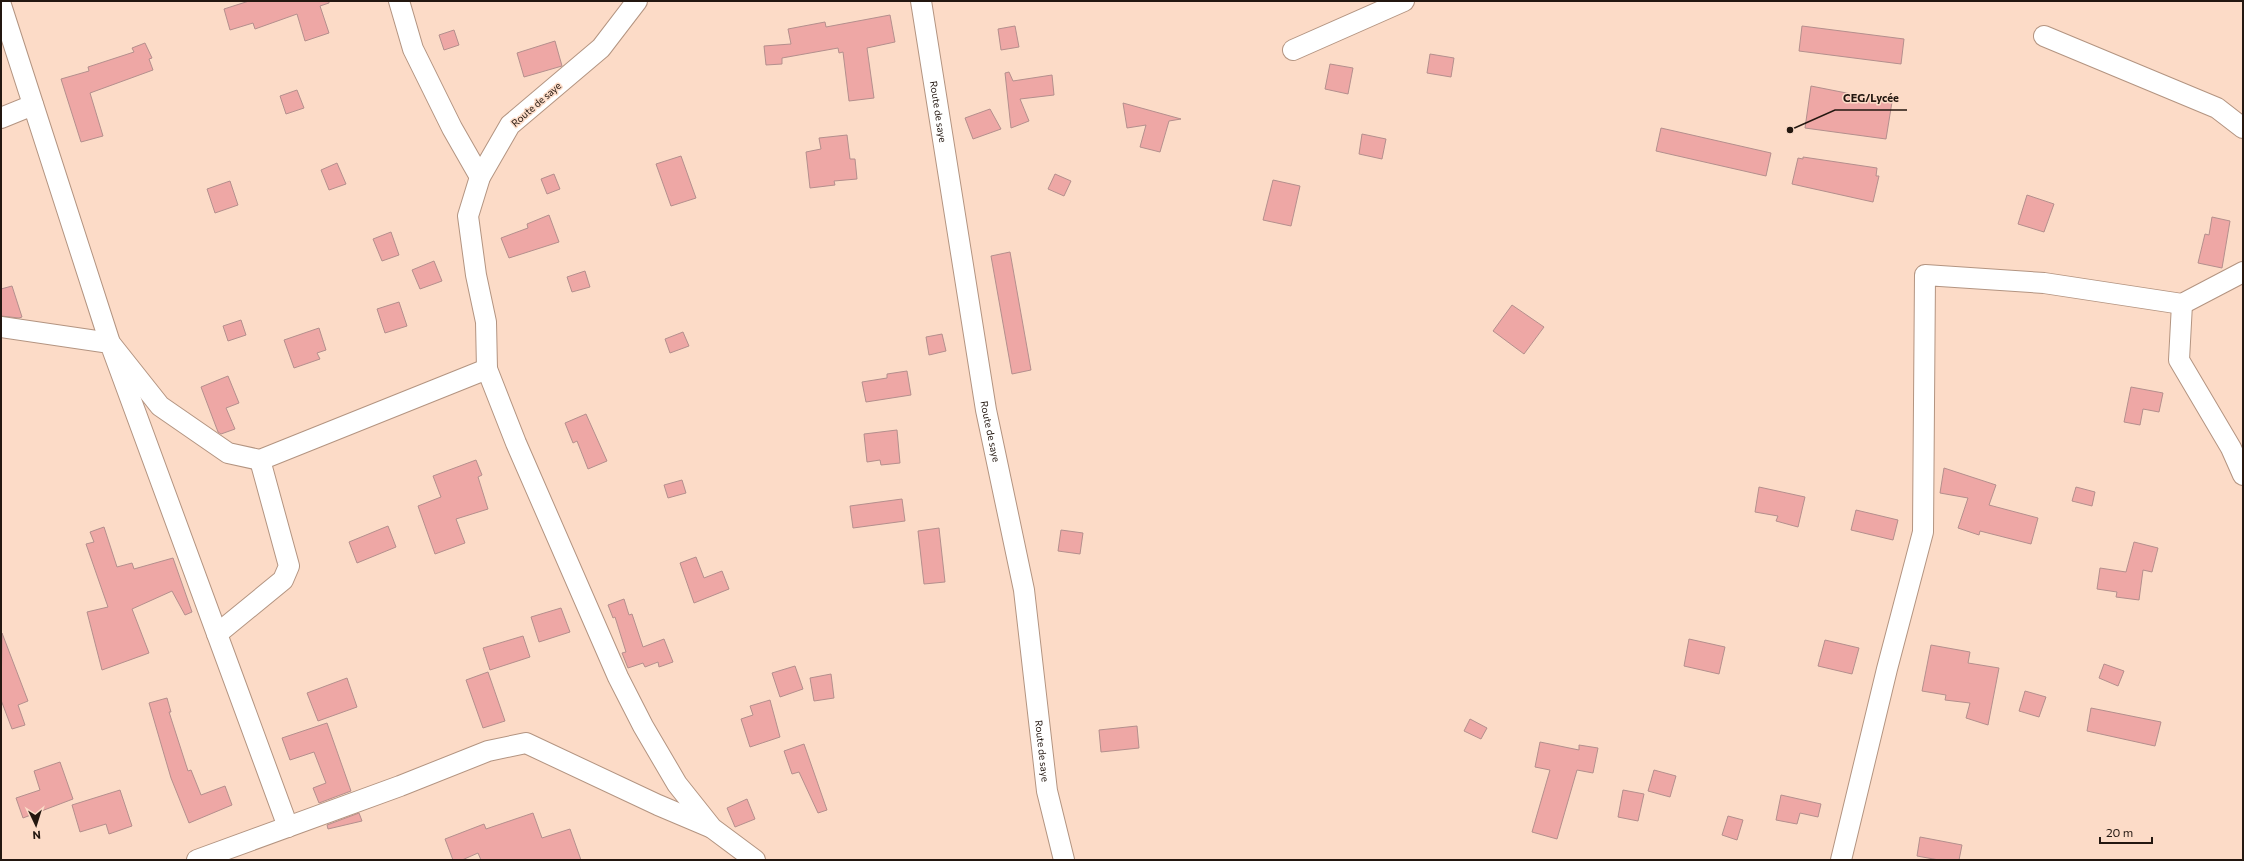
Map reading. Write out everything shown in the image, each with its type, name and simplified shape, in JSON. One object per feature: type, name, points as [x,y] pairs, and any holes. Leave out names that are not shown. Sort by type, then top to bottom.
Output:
[{"type":"street","points":[[399,1],[413,49],[452,128],[480,177]]},
{"type":"street","name":"Route de saye","points":[[487,369],[486,322],[476,275],[468,216],[480,177],[510,125],[601,48],[637,1]]},
{"type":"street","name":"Route de saye","points":[[921,1],[986,410],[1024,590],[1047,791],[1064,860]]},
{"type":"street","points":[[1293,50],[1404,1]]},
{"type":"street","points":[[1,5],[110,343],[288,827]]},
{"type":"street","points":[[2044,36],[2217,108],[2243,128]]},
{"type":"street","points":[[1,118],[33,105]]},
{"type":"street","points":[[1841,860],[1887,669],[1923,532],[1925,275],[2044,283],[2182,304],[2243,272]]},
{"type":"street","points":[[2182,304],[2179,360],[2231,448],[2243,475]]},
{"type":"street","points":[[1,327],[110,343],[160,406],[228,453],[260,460],[487,369],[516,443],[618,677],[677,784],[712,828]]},
{"type":"street","points":[[217,634],[282,580],[289,566],[260,460]]},
{"type":"street","points":[[197,860],[488,751],[526,743],[658,805],[712,828],[755,860]]},
{"type":"building","points":[[249,1],[329,1],[329,3],[320,6],[329,33],[305,41],[297,14],[255,29],[253,23],[230,30],[224,9]]},
{"type":"building","points":[[890,15],[895,42],[867,48],[874,98],[849,101],[843,52],[839,53],[838,48],[782,58],[782,64],[766,65],[764,46],[791,44],[788,29],[825,22],[826,27]]},
{"type":"building","points":[[1015,26],[1019,47],[1001,50],[998,29]]},
{"type":"building","points":[[1802,26],[1904,39],[1901,64],[1799,51]]},
{"type":"building","points":[[454,30],[459,45],[444,50],[439,35]]},
{"type":"building","points":[[555,41],[562,66],[524,77],[517,53]]},
{"type":"building","points":[[145,43],[152,58],[149,59],[153,70],[90,93],[103,136],[81,142],[61,79],[89,71],[88,67],[134,52],[132,48]]},
{"type":"building","points":[[1430,54],[1454,58],[1451,77],[1427,73]]},
{"type":"building","points":[[1330,64],[1353,68],[1348,94],[1325,89]]},
{"type":"building","points":[[1009,72],[1013,81],[1052,75],[1054,95],[1020,99],[1029,121],[1011,128],[1005,73]]},
{"type":"building","points":[[1811,86],[1892,102],[1886,139],[1805,128]]},
{"type":"building","points":[[297,90],[304,108],[286,114],[280,96]]},
{"type":"building","points":[[1123,103],[1181,119],[1169,121],[1160,152],[1140,147],[1146,125],[1127,128]]},
{"type":"building","points":[[990,109],[1001,129],[973,139],[965,118]]},
{"type":"building","points":[[1661,128],[1771,153],[1766,176],[1656,151]]},
{"type":"building","points":[[1362,134],[1386,139],[1382,159],[1359,154]]},
{"type":"building","points":[[847,135],[850,159],[855,159],[857,179],[834,181],[835,185],[810,188],[806,152],[821,149],[819,138]]},
{"type":"building","points":[[681,156],[696,198],[671,206],[656,164]]},
{"type":"building","points":[[1803,157],[1877,168],[1876,176],[1879,176],[1873,202],[1792,184],[1798,158],[1803,159]]},
{"type":"building","points":[[337,163],[346,184],[329,190],[321,170]]},
{"type":"building","points":[[554,174],[560,189],[547,194],[541,179]]},
{"type":"building","points":[[1055,174],[1071,181],[1064,196],[1048,189]]},
{"type":"building","points":[[1273,180],[1300,186],[1291,226],[1263,220]]},
{"type":"building","points":[[230,181],[238,205],[215,213],[207,189]]},
{"type":"building","points":[[2027,195],[2054,204],[2044,232],[2018,224]]},
{"type":"building","points":[[549,215],[559,242],[509,258],[501,238],[528,228],[527,224]]},
{"type":"building","points":[[2212,217],[2230,221],[2222,268],[2198,263],[2205,234],[2209,235]]},
{"type":"building","points":[[391,232],[399,255],[382,261],[373,239]]},
{"type":"building","points":[[1010,252],[1031,370],[1012,374],[991,256]]},
{"type":"building","points":[[434,261],[442,281],[420,289],[412,270]]},
{"type":"building","points":[[585,271],[590,287],[572,292],[567,277]]},
{"type":"building","points":[[12,286],[22,317],[19,318],[1,316],[1,289]]},
{"type":"building","points":[[399,302],[407,326],[385,333],[377,309]]},
{"type":"building","points":[[1512,305],[1544,327],[1524,354],[1493,331]]},
{"type":"building","points":[[241,320],[246,335],[228,341],[223,326]]},
{"type":"building","points":[[319,328],[326,350],[317,353],[320,359],[294,368],[284,340]]},
{"type":"building","points":[[683,332],[689,346],[670,353],[665,339]]},
{"type":"building","points":[[942,334],[946,351],[929,355],[926,337]]},
{"type":"building","points":[[907,371],[911,395],[866,402],[862,382],[887,378],[887,374]]},
{"type":"building","points":[[228,376],[239,403],[226,408],[235,429],[221,434],[218,432],[201,387]]},
{"type":"building","points":[[2131,387],[2163,393],[2159,412],[2143,409],[2140,425],[2124,422]]},
{"type":"building","points":[[586,414],[607,461],[588,469],[577,441],[573,443],[565,423]]},
{"type":"building","points":[[897,430],[900,463],[881,465],[880,460],[867,462],[864,434]]},
{"type":"building","points":[[476,460],[482,475],[478,477],[488,509],[456,519],[465,543],[435,554],[418,506],[441,497],[433,476]]},
{"type":"building","points":[[1944,468],[1996,485],[1989,505],[2038,518],[2031,544],[1980,531],[1979,535],[1958,528],[1968,498],[1940,493]]},
{"type":"building","points":[[682,480],[686,493],[668,498],[664,485]]},
{"type":"building","points":[[1759,487],[1805,497],[1798,527],[1776,521],[1778,516],[1755,512]]},
{"type":"building","points":[[2076,487],[2095,492],[2092,506],[2072,501]]},
{"type":"building","points":[[902,499],[905,521],[853,528],[850,506]]},
{"type":"building","points":[[1856,510],[1898,520],[1893,540],[1851,530]]},
{"type":"building","points":[[388,526],[396,547],[357,563],[349,542]]},
{"type":"building","points":[[104,527],[117,567],[132,563],[134,569],[173,558],[192,612],[185,615],[172,591],[132,609],[149,653],[102,670],[87,612],[108,607],[86,544],[94,542],[90,532]]},
{"type":"building","points":[[939,528],[945,582],[924,584],[918,531]]},
{"type":"building","points":[[1061,530],[1083,533],[1080,554],[1058,551]]},
{"type":"building","points":[[2134,542],[2158,548],[2152,572],[2143,570],[2139,600],[2116,597],[2117,592],[2097,589],[2100,568],[2126,572]]},
{"type":"building","points":[[696,557],[704,578],[722,571],[729,589],[694,603],[680,563]]},
{"type":"building","points":[[624,599],[629,615],[632,614],[643,647],[664,639],[673,662],[659,667],[658,662],[645,667],[643,663],[628,668],[622,653],[626,652],[615,617],[613,618],[608,605]]},
{"type":"building","points":[[561,608],[570,632],[539,642],[531,617]]},
{"type":"building","points":[[2,633],[28,701],[18,705],[25,725],[12,729],[1,700]]},
{"type":"building","points":[[523,636],[530,657],[490,670],[483,648]]},
{"type":"building","points":[[1689,639],[1725,647],[1719,674],[1684,666]]},
{"type":"building","points":[[1825,640],[1859,648],[1852,674],[1818,666]]},
{"type":"building","points":[[1931,645],[1970,652],[1968,663],[1999,668],[1988,725],[1966,718],[1970,703],[1945,700],[1946,695],[1922,691]]},
{"type":"building","points":[[2104,664],[2124,671],[2118,686],[2099,678]]},
{"type":"building","points":[[795,666],[803,689],[780,697],[772,673]]},
{"type":"building","points":[[488,672],[505,721],[483,728],[466,680]]},
{"type":"building","points":[[831,674],[834,698],[814,701],[810,678]]},
{"type":"building","points":[[347,678],[357,707],[318,721],[307,693]]},
{"type":"building","points":[[2025,691],[2046,697],[2039,717],[2019,711]]},
{"type":"building","points":[[167,698],[171,712],[169,712],[188,771],[191,770],[201,795],[225,786],[232,805],[189,823],[171,778],[149,703]]},
{"type":"building","points":[[770,700],[780,737],[750,747],[741,719],[753,715],[750,706]]},
{"type":"building","points":[[2091,708],[2161,722],[2155,746],[2087,731]]},
{"type":"building","points":[[1470,719],[1487,728],[1481,739],[1464,731]]},
{"type":"building","points":[[327,723],[351,791],[319,803],[313,788],[326,783],[314,752],[290,760],[282,738]]},
{"type":"building","points":[[1137,726],[1139,748],[1101,752],[1099,730]]},
{"type":"building","points":[[1540,742],[1579,750],[1579,745],[1598,748],[1593,773],[1577,770],[1557,839],[1532,832],[1550,770],[1535,767]]},
{"type":"building","points":[[804,744],[827,810],[818,813],[799,772],[792,774],[784,751]]},
{"type":"building","points":[[60,762],[73,799],[23,818],[16,798],[40,790],[34,771]]},
{"type":"building","points":[[1654,770],[1676,776],[1670,797],[1648,791]]},
{"type":"building","points":[[120,790],[132,826],[109,834],[106,824],[80,832],[72,805]]},
{"type":"building","points":[[1623,790],[1644,794],[1638,821],[1618,817]]},
{"type":"building","points":[[1781,795],[1821,804],[1818,817],[1800,813],[1797,824],[1776,820]]},
{"type":"building","points":[[747,799],[755,819],[735,827],[727,808]]},
{"type":"building","points":[[359,813],[362,821],[328,829],[327,825]]},
{"type":"building","points":[[533,813],[542,838],[570,829],[581,860],[481,860],[478,853],[462,860],[453,860],[445,839],[484,824],[486,829]]},
{"type":"building","points":[[1728,816],[1743,820],[1737,840],[1722,835]]},
{"type":"building","points":[[1920,837],[1962,845],[1959,860],[1939,860],[1917,856]]},
{"type":"place","name":"CEG/Lycée","points":[[1790,130]]}]
